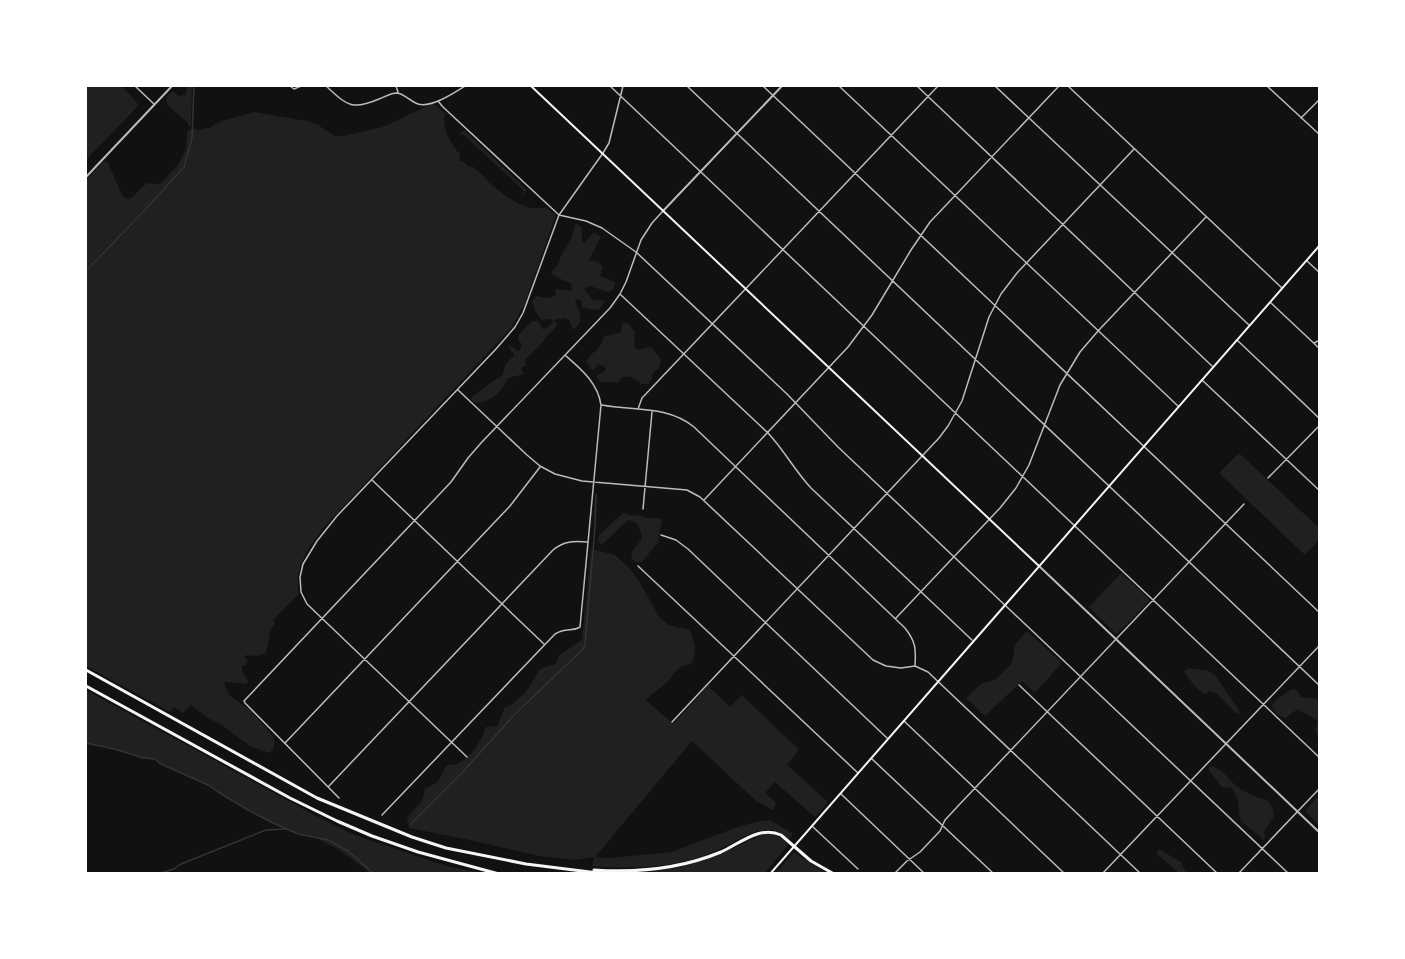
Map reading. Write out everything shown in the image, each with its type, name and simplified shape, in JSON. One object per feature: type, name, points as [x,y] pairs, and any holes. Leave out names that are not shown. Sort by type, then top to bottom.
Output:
[{"type":"highway","points":[[86,670],[306,792],[365,819],[446,848],[526,864],[606,873]]},
{"type":"highway","points":[[86,686],[290,798],[337,821],[418,852],[499,873]]},
{"type":"highway","points":[[556,867],[624,872],[669,867],[710,856],[764,832],[772,832],[795,846],[816,864],[834,873]]},
{"type":"main road","points":[[531,86],[1039,566]]},
{"type":"main road","points":[[770,873],[1320,245]]},
{"type":"street","points":[[135,86],[154,104]]},
{"type":"street","points":[[86,177],[172,86]]},
{"type":"street","points":[[290,86],[294,89],[301,86]]},
{"type":"street","points":[[326,86],[347,103],[355,106],[366,105],[398,93],[417,104],[426,105],[465,86]]},
{"type":"street","points":[[396,86],[398,93]]},
{"type":"street","points":[[610,86],[1320,758]]},
{"type":"street","points":[[467,757],[307,604],[300,586],[300,572],[313,547],[326,529],[519,322],[559,215],[609,143],[623,86]]},
{"type":"street","points":[[687,86],[1320,686]]},
{"type":"street","points":[[763,86],[1320,613]]},
{"type":"street","points":[[339,798],[244,701],[415,521],[451,482],[472,454],[610,308],[626,282],[636,252],[647,230],[782,86]]},
{"type":"street","points":[[839,86],[1178,406]]},
{"type":"street","points":[[917,86],[1213,367]]},
{"type":"street","points":[[638,409],[642,398],[938,86]]},
{"type":"street","points":[[995,86],[1249,325]]},
{"type":"street","points":[[704,500],[830,368],[865,326],[921,235],[936,215],[1059,86]]},
{"type":"street","points":[[1068,86],[1282,288]]},
{"type":"street","points":[[1267,86],[1320,135]]},
{"type":"street","points":[[1301,118],[1320,99]]},
{"type":"street","points":[[438,101],[559,215],[586,221],[602,228],[636,252],[887,494],[1289,873]]},
{"type":"street","points":[[672,722],[939,438],[956,413],[965,392],[985,326],[1006,286],[1134,149]]},
{"type":"street","points":[[896,618],[1004,504],[1023,476],[1056,393],[1080,352],[1206,217]]},
{"type":"street","points":[[1306,261],[1320,273]]},
{"type":"street","points":[[620,294],[768,434],[811,488],[973,641]]},
{"type":"street","points":[[1270,302],[1320,349]]},
{"type":"street","points":[[1236,340],[1320,419]]},
{"type":"street","points":[[1313,343],[1320,340]]},
{"type":"street","points":[[382,815],[544,644],[564,629],[579,629],[580,627],[601,405],[600,398],[588,376],[565,355]]},
{"type":"street","points":[[1202,379],[1320,491]]},
{"type":"street","points":[[458,390],[540,466],[563,477],[593,482],[687,490],[697,494],[873,660],[886,666],[898,668],[915,666],[928,672],[1141,873]]},
{"type":"street","points":[[601,405],[671,413],[685,420],[905,627],[916,648],[915,666]]},
{"type":"street","points":[[643,509],[652,410]]},
{"type":"street","points":[[1268,478],[1320,425]]},
{"type":"street","points":[[285,744],[510,506],[540,466]]},
{"type":"street","points":[[372,480],[544,644]]},
{"type":"street","points":[[894,873],[920,852],[940,831],[947,817],[1244,504]]},
{"type":"street","points":[[661,535],[671,537],[681,543],[888,739]]},
{"type":"street","points":[[328,787],[558,546],[569,542],[588,543]]},
{"type":"street","points":[[638,566],[858,773]]},
{"type":"street","points":[[1039,566],[1320,833]]},
{"type":"street","points":[[1102,873],[1320,645]]},
{"type":"street","points":[[1019,685],[1218,873]]},
{"type":"street","points":[[903,721],[1065,873]]},
{"type":"street","points":[[871,758],[994,873]]},
{"type":"street","points":[[1238,873],[1320,788]]},
{"type":"street","points":[[840,793],[926,873]]},
{"type":"street","points":[[812,826],[858,869]]},
{"type":"shaded area","points":[[86,86],[122,86],[139,105],[86,160]]},
{"type":"shaded area","points":[[187,86],[192,86],[191,126],[169,107],[166,101],[167,96],[172,92],[179,96],[186,95]]},
{"type":"shaded area","points":[[433,103],[445,113],[444,124],[450,140],[460,155],[459,160],[469,167],[472,166],[493,186],[515,201],[531,208],[546,207],[555,215],[555,218],[524,305],[512,327],[325,526],[300,566],[299,594],[273,620],[275,623],[270,631],[265,654],[244,657],[248,661],[246,665],[242,665],[247,684],[224,683],[229,695],[250,710],[273,736],[274,746],[269,753],[250,746],[191,705],[183,713],[174,707],[170,712],[86,666],[86,180],[103,162],[107,161],[122,195],[127,199],[131,198],[147,183],[161,183],[178,165],[186,149],[189,129],[198,131],[221,121],[254,112],[307,121],[335,136],[343,136],[383,127]]},
{"type":"shaded area","points":[[464,130],[527,190],[522,196],[524,191],[463,134],[458,136]]},
{"type":"shaded area","points":[[576,223],[582,228],[584,243],[594,232],[601,237],[589,260],[598,262],[603,267],[600,276],[615,282],[613,290],[608,292],[590,286],[584,289],[593,300],[605,301],[599,310],[582,307],[581,300],[575,299],[580,319],[573,330],[569,320],[564,318],[554,320],[557,325],[525,360],[526,366],[521,368],[524,374],[508,378],[499,392],[491,398],[476,403],[472,401],[472,397],[502,376],[506,363],[514,356],[509,345],[520,350],[522,344],[518,340],[519,334],[532,321],[538,321],[542,329],[547,328],[553,322],[552,319],[541,320],[532,302],[536,296],[548,298],[556,295],[555,289],[571,291],[572,284],[551,273],[570,241]]},
{"type":"shaded area","points":[[622,323],[628,323],[635,332],[634,344],[637,350],[651,347],[661,359],[659,369],[655,370],[649,384],[642,384],[627,377],[622,377],[618,383],[601,382],[597,375],[605,371],[606,367],[598,364],[592,370],[586,362],[601,344],[603,337],[621,332]]},
{"type":"shaded area","points":[[1239,453],[1319,528],[1319,540],[1305,555],[1219,473]]},
{"type":"shaded area","points":[[623,513],[659,518],[662,521],[659,541],[642,562],[635,562],[631,557],[633,550],[642,539],[639,526],[633,521],[629,520],[625,523],[601,545],[598,541],[599,535]]},
{"type":"shaded area","points":[[591,549],[615,555],[630,569],[640,583],[660,618],[669,625],[689,630],[693,639],[695,651],[691,664],[679,669],[646,700],[673,724],[708,686],[730,707],[742,695],[799,750],[787,765],[828,802],[815,817],[775,782],[765,793],[776,803],[773,810],[756,801],[692,741],[595,857],[610,858],[672,852],[735,828],[770,820],[793,834],[789,839],[774,830],[764,830],[694,859],[665,865],[621,867],[592,866],[594,857],[575,860],[539,856],[409,828],[407,818],[422,801],[425,789],[437,782],[447,765],[454,765],[472,753],[486,727],[497,726],[505,707],[511,705],[526,692],[540,669],[555,665],[559,655],[582,640]]},
{"type":"shaded area","points":[[1121,573],[1149,599],[1116,634],[1089,607]]},
{"type":"shaded area","points":[[1027,631],[1062,663],[1035,693],[1022,681],[985,716],[966,698],[981,684],[995,680],[1012,663],[1015,645]]},
{"type":"shaded area","points":[[1188,668],[1209,671],[1215,675],[1240,712],[1237,714],[1216,693],[1209,691],[1206,694],[1200,691],[1184,671]]},
{"type":"shaded area","points":[[1292,689],[1297,690],[1301,697],[1320,701],[1319,736],[1315,731],[1318,721],[1298,709],[1286,718],[1273,708],[1274,701]]},
{"type":"shaded area","points":[[86,690],[352,834],[446,866],[484,873],[368,873],[338,849],[320,840],[321,838],[298,834],[271,822],[208,785],[161,764],[155,759],[86,743]]},
{"type":"shaded area","points":[[1211,766],[1220,770],[1242,790],[1269,801],[1274,816],[1264,832],[1264,840],[1242,822],[1238,801],[1232,788],[1222,787],[1208,769]]},
{"type":"shaded area","points":[[1319,794],[1319,825],[1305,811]]},
{"type":"shaded area","points":[[763,834],[777,836],[788,845],[765,873],[644,873],[680,867],[718,855]]},
{"type":"shaded area","points":[[1159,849],[1181,862],[1185,871],[1189,873],[1179,873],[1156,853]]},
{"type":"shaded area","points":[[794,852],[826,873],[775,873]]},
{"type":"waterway","points":[[86,271],[184,167],[192,138],[194,86]]},
{"type":"waterway","points":[[411,824],[460,775],[514,715],[585,645],[596,494]]},
{"type":"waterway","points":[[86,743],[155,759],[161,764],[208,785],[271,822],[298,834],[328,840],[348,851],[374,874]]},
{"type":"waterway","points":[[157,874],[266,830],[285,829]]}]
